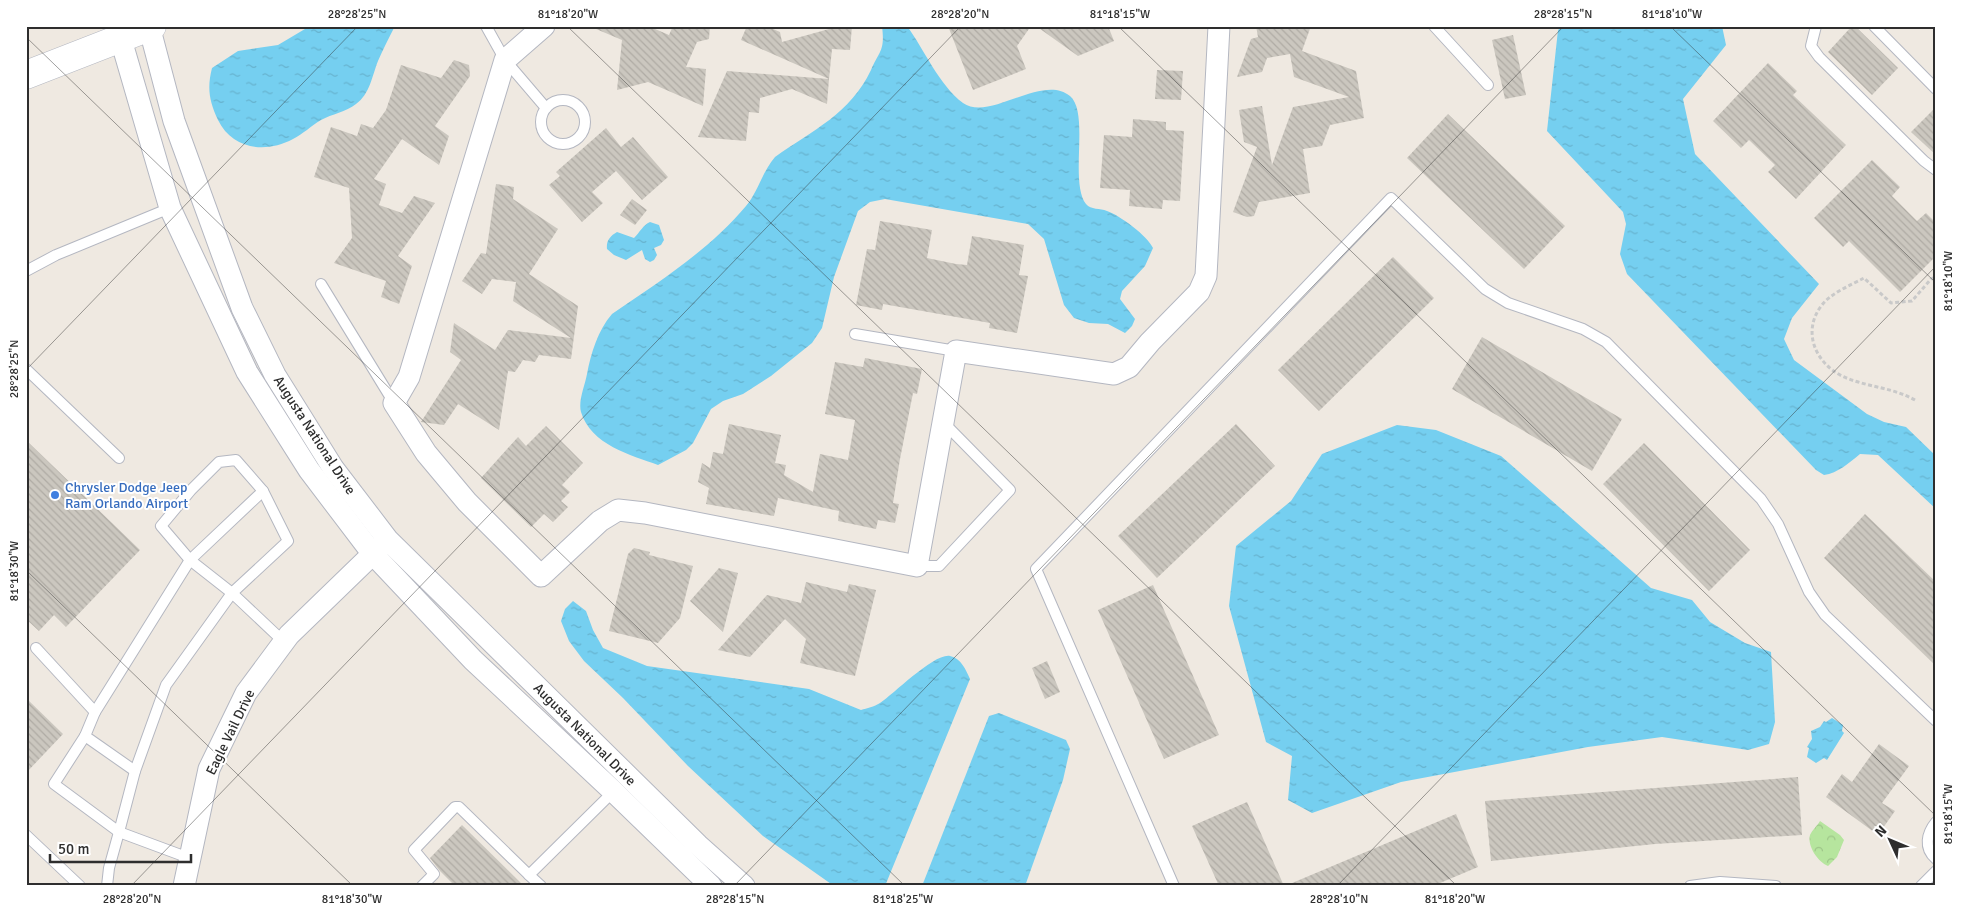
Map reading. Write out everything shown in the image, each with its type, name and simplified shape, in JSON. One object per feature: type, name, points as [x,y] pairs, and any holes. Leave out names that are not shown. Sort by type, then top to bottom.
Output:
[{"type":"street","points":[[544,26],[505,60],[409,377],[394,403],[426,453],[467,502],[541,576],[600,521],[618,510],[645,513],[917,566],[956,351],[1114,374],[1129,367],[1150,342],[1199,292],[1206,276],[1219,26]]},
{"type":"street","points":[[26,75],[118,33],[150,27]]},
{"type":"street","name":"Augusta National Drive","points":[[150,27],[174,121],[242,308],[275,375],[380,547]]},
{"type":"street","name":"Augusta National Drive","points":[[118,33],[170,208],[247,372],[309,470],[380,547],[473,660],[621,784],[698,845],[744,886]]},
{"type":"street","name":"Eagle Vail Drive","points":[[184,886],[209,769],[246,693],[284,642],[380,547]]},
{"type":"street","name":"Augusta National Drive","points":[[621,784],[711,886]]},
{"type":"lane","points":[[486,26],[505,60],[546,108]]},
{"type":"lane","points":[[1434,26],[1488,85]]},
{"type":"lane","points":[[1816,26],[1811,46],[1819,57],[1936,170]]},
{"type":"lane","points":[[1874,26],[1936,89]]},
{"type":"lane","points":[[565,100],[578,107],[584,120],[581,134],[570,143],[556,143],[550,140],[545,135],[541,121],[546,108],[558,101],[565,100]]},
{"type":"lane","points":[[1174,886],[1036,570],[1391,198],[1486,289],[1508,303],[1583,329],[1606,342],[1761,499],[1778,524],[1808,592],[1825,615],[1936,721]]},
{"type":"lane","points":[[26,270],[170,208]]},
{"type":"lane","points":[[321,284],[394,403]]},
{"type":"lane","points":[[855,334],[956,351]]},
{"type":"lane","points":[[26,369],[119,458]]},
{"type":"lane","points":[[917,566],[939,566],[1010,490],[944,423]]},
{"type":"lane","points":[[107,886],[109,868],[135,771],[166,685],[232,593],[288,541],[262,491],[236,460],[219,462],[191,490],[161,526],[190,560],[232,593],[284,642]]},
{"type":"lane","points":[[189,858],[119,832],[54,784],[85,736],[95,712],[190,560],[262,491]]},
{"type":"lane","points":[[36,648],[95,712]]},
{"type":"lane","points":[[85,736],[135,771]]},
{"type":"lane","points":[[529,875],[621,784]]},
{"type":"lane","points":[[422,886],[434,874],[414,850],[455,807],[458,807],[541,886]]},
{"type":"lane","points":[[1936,822],[1928,832],[1928,845],[1936,859]]},
{"type":"lane","points":[[26,835],[80,886]]},
{"type":"lane","points":[[1921,886],[1936,871]]},
{"type":"lane","points":[[1690,886],[1720,882],[1776,886]]},
{"type":"path","points":[[1915,400],[1900,391],[1860,382],[1840,375],[1823,360],[1812,345],[1810,332],[1822,305],[1846,287],[1864,278],[1870,280],[1891,303],[1912,301],[1931,279],[1936,278]]},
{"type":"green space","points":[[1820,821],[1844,840],[1837,857],[1828,866],[1817,857],[1810,844],[1810,835]]},
{"type":"water","points":[[310,26],[395,26],[378,61],[368,90],[361,100],[352,107],[321,120],[297,137],[282,144],[261,147],[240,143],[224,130],[213,107],[209,88],[212,68],[238,51],[278,45]]},
{"type":"water","points":[[882,26],[907,26],[947,87],[963,103],[974,107],[987,107],[1045,90],[1058,90],[1070,96],[1076,105],[1079,117],[1079,180],[1081,194],[1086,204],[1090,207],[1112,213],[1126,221],[1153,248],[1145,266],[1122,291],[1120,299],[1135,319],[1132,326],[1125,333],[1108,324],[1089,323],[1074,318],[1064,305],[1044,239],[1028,224],[885,199],[870,202],[858,211],[834,277],[822,328],[812,343],[771,376],[743,394],[723,401],[711,409],[693,443],[686,450],[658,465],[624,453],[603,441],[593,433],[586,423],[581,412],[580,403],[593,350],[607,320],[612,314],[648,290],[716,237],[746,206],[775,157],[817,129],[841,110],[862,85],[881,50],[883,41]]},
{"type":"water","points":[[1563,26],[1722,26],[1726,45],[1683,99],[1695,154],[1819,284],[1792,318],[1784,339],[1794,360],[1867,414],[1884,422],[1906,427],[1936,456],[1936,509],[1878,455],[1860,454],[1843,467],[1829,474],[1824,475],[1816,470],[1627,274],[1620,254],[1626,224],[1623,212],[1547,131],[1558,30]]},
{"type":"water","points":[[650,222],[659,225],[664,240],[661,245],[654,248],[657,255],[654,260],[650,262],[645,259],[642,250],[626,260],[614,255],[607,249],[610,237],[617,232],[634,238]]},
{"type":"water","points":[[1397,425],[1436,430],[1501,456],[1651,588],[1692,600],[1710,622],[1745,643],[1771,652],[1775,722],[1769,744],[1748,750],[1662,737],[1588,747],[1401,782],[1312,813],[1288,800],[1292,756],[1266,742],[1229,606],[1236,546],[1291,501],[1322,454]]},
{"type":"water","points":[[573,601],[586,611],[593,630],[603,648],[647,666],[809,689],[861,710],[880,703],[934,661],[950,656],[957,659],[965,668],[970,679],[885,886],[834,886],[763,836],[688,766],[623,698],[584,661],[569,641],[561,621],[565,609]]},
{"type":"water","points":[[999,713],[1066,740],[1070,749],[1063,780],[1025,886],[922,886],[989,716]]},
{"type":"water","points":[[1832,718],[1843,725],[1842,731],[1844,733],[1827,760],[1824,758],[1816,763],[1807,757],[1809,748],[1807,747],[1812,739],[1811,731],[1820,727],[1824,721],[1826,722]]},
{"type":"building","points":[[589,26],[648,26],[669,35],[673,26],[710,26],[709,39],[697,42],[686,67],[706,69],[703,106],[648,82],[617,90],[622,40]]},
{"type":"building","points":[[747,26],[766,26],[780,32],[782,42],[840,26],[852,26],[850,50],[832,49],[829,79],[741,40]]},
{"type":"building","points":[[948,26],[1031,26],[1017,46],[1026,69],[973,90]]},
{"type":"building","points":[[1036,26],[1108,26],[1114,41],[1078,56]]},
{"type":"building","points":[[1256,26],[1311,26],[1302,51],[1356,71],[1364,118],[1330,125],[1322,146],[1303,149],[1310,193],[1259,202],[1254,216],[1247,217],[1233,212],[1257,147],[1244,142],[1239,110],[1262,106],[1272,165],[1293,107],[1349,97],[1294,77],[1290,54],[1267,58],[1262,72],[1237,77],[1251,39],[1258,37]]},
{"type":"building","points":[[1852,26],[1855,26],[1898,68],[1872,95],[1828,52]]},
{"type":"building","points":[[1513,35],[1526,95],[1505,99],[1492,40]]},
{"type":"building","points":[[454,60],[469,65],[470,76],[435,126],[449,136],[439,165],[402,139],[374,179],[386,184],[379,205],[402,213],[414,196],[435,203],[398,256],[412,266],[399,304],[381,297],[386,281],[334,263],[352,238],[349,188],[314,177],[331,127],[357,136],[361,124],[373,128],[386,110],[401,65],[441,78]]},
{"type":"building","points":[[1768,63],[1797,91],[1793,95],[1846,145],[1796,199],[1768,172],[1775,165],[1749,140],[1741,148],[1713,121]]},
{"type":"building","points":[[1157,70],[1183,71],[1181,100],[1155,99]]},
{"type":"building","points":[[727,71],[829,79],[827,104],[792,89],[760,98],[759,113],[749,112],[746,141],[698,137]]},
{"type":"building","points":[[1936,107],[1936,155],[1911,132]]},
{"type":"building","points":[[1448,114],[1565,226],[1524,269],[1407,158]]},
{"type":"building","points":[[1133,119],[1166,122],[1166,130],[1184,131],[1180,201],[1163,200],[1162,209],[1129,206],[1130,190],[1100,188],[1104,135],[1132,137]]},
{"type":"building","points":[[606,128],[621,147],[633,137],[668,177],[642,200],[616,171],[592,192],[603,203],[582,222],[549,185],[560,176],[556,172]]},
{"type":"building","points":[[1872,160],[1900,187],[1892,196],[1917,221],[1926,213],[1936,223],[1936,256],[1900,292],[1849,241],[1843,247],[1814,218]]},
{"type":"building","points":[[496,184],[514,187],[513,199],[558,229],[529,274],[578,306],[571,359],[539,355],[535,362],[523,360],[515,372],[508,371],[499,430],[458,404],[444,425],[421,422],[461,360],[450,352],[454,323],[495,350],[508,330],[571,338],[513,301],[516,282],[492,279],[482,294],[462,281],[481,253],[486,254]]},
{"type":"building","points":[[632,199],[647,210],[635,225],[620,215]]},
{"type":"building","points":[[880,221],[932,230],[927,258],[956,264],[967,265],[972,236],[1024,245],[1019,275],[1028,276],[1017,333],[989,328],[990,323],[883,304],[882,310],[856,305],[867,249],[875,250]]},
{"type":"building","points":[[1393,257],[1434,298],[1319,411],[1278,370]]},
{"type":"building","points":[[1482,337],[1622,419],[1592,471],[1452,389]]},
{"type":"building","points":[[865,358],[922,369],[917,394],[913,393],[900,459],[893,503],[899,504],[895,523],[878,520],[876,529],[838,521],[839,511],[778,498],[774,516],[706,504],[709,488],[698,482],[702,463],[710,468],[713,452],[723,454],[729,424],[781,435],[775,463],[786,465],[784,475],[813,492],[820,454],[848,460],[855,420],[825,414],[835,362],[863,367]]},
{"type":"building","points":[[1236,424],[1275,466],[1157,578],[1118,536]]},
{"type":"building","points":[[546,426],[583,463],[562,485],[570,492],[561,501],[568,507],[553,522],[544,514],[531,527],[481,478],[518,437],[526,446]]},
{"type":"building","name":"Chrysler Dodge Jeep Ram Orlando Airport","points":[[26,440],[140,550],[66,627],[54,615],[39,631],[26,619]]},
{"type":"building","points":[[1644,443],[1750,550],[1709,591],[1603,484]]},
{"type":"building","points":[[1865,514],[1936,582],[1936,666],[1824,558]]},
{"type":"building","points":[[634,548],[650,552],[649,555],[693,566],[680,618],[658,643],[609,631],[628,554]]},
{"type":"building","points":[[719,568],[738,573],[723,632],[690,601]]},
{"type":"building","points":[[806,582],[847,592],[849,584],[876,590],[855,676],[800,663],[806,639],[785,619],[750,657],[718,650],[767,595],[801,603]]},
{"type":"building","points":[[1153,585],[1219,735],[1164,759],[1098,610]]},
{"type":"building","points":[[1047,661],[1060,692],[1045,699],[1032,668]]},
{"type":"building","points":[[26,698],[63,734],[26,773]]},
{"type":"building","points":[[1879,744],[1909,766],[1882,803],[1895,811],[1878,835],[1826,797],[1842,774],[1852,782]]},
{"type":"building","points":[[1798,777],[1802,835],[1655,844],[1491,861],[1485,801]]},
{"type":"building","points":[[1247,802],[1284,886],[1219,886],[1192,826]]},
{"type":"building","points":[[1456,814],[1478,867],[1433,886],[1285,886]]},
{"type":"building","points":[[462,825],[524,886],[455,886],[430,858]]},
{"type":"place","name":"Chrysler Dodge Jeep Ram Orlando Airport","points":[[55,495]]}]
